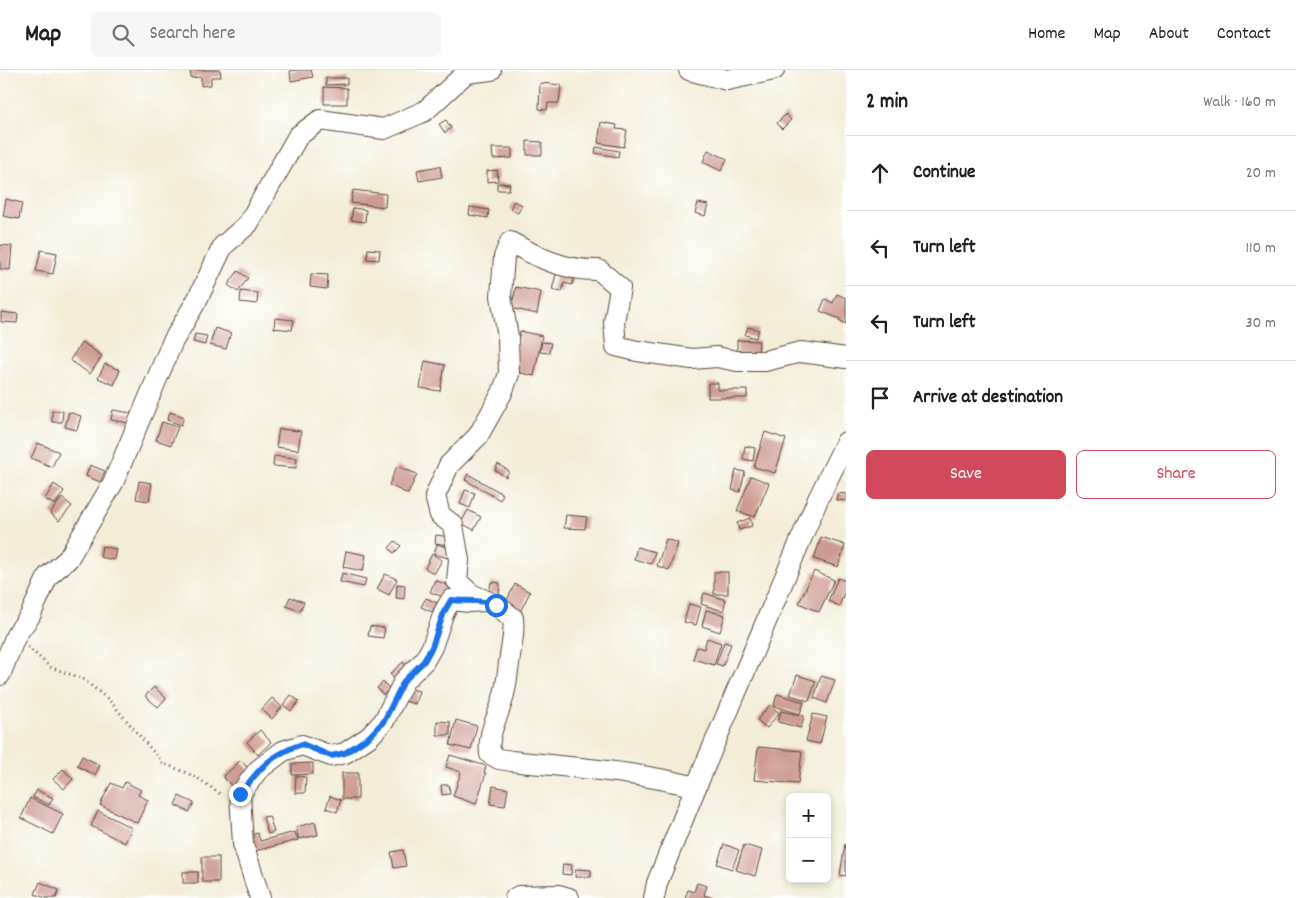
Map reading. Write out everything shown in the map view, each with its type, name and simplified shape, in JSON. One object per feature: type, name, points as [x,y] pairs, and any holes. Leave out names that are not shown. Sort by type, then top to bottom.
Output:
[{"type":"street","points":[[0,674],[16,635],[30,616],[48,576],[68,559],[113,483],[172,343],[197,300],[223,246],[248,224],[298,136],[320,120],[384,129],[425,110],[466,73],[491,70]]},
{"type":"street","points":[[689,70],[727,80],[774,70]]},
{"type":"street","points":[[696,787],[626,772],[512,761],[499,759],[490,754],[488,743],[503,700],[515,633],[513,618],[496,605],[471,594],[458,581],[459,560],[453,525],[440,516],[435,496],[449,465],[478,436],[502,393],[508,374],[508,338],[501,296],[504,257],[510,242],[539,259],[580,270],[599,270],[620,288],[614,322],[616,346],[637,351],[692,358],[717,357],[737,361],[765,361],[801,352],[846,358]]},
{"type":"street","points":[[654,898],[657,883],[696,787],[818,499],[846,442]]},
{"type":"street","points":[[260,898],[243,844],[240,806],[240,794],[258,770],[283,751],[302,744],[331,756],[345,753],[369,737],[384,721],[404,681],[424,661],[432,647],[444,612],[451,600],[487,601]]},
{"type":"street","points":[[515,898],[519,896],[569,898]]},
{"type":"path","points":[[16,635],[50,667],[83,679],[109,700],[163,763],[196,778],[240,806]]},
{"type":"building","points":[[190,70],[220,70],[221,77],[211,77],[211,85],[201,86],[201,77],[191,78]]},
{"type":"building","points":[[311,70],[313,77],[291,81],[290,71]]},
{"type":"building","points":[[326,78],[347,78],[347,84],[326,85]]},
{"type":"building","points":[[540,83],[561,85],[559,103],[548,103],[547,110],[539,109]]},
{"type":"building","points":[[324,87],[347,88],[347,104],[324,104]]},
{"type":"building","points":[[786,114],[791,120],[782,129],[777,123]]},
{"type":"building","points":[[446,120],[451,128],[445,133],[439,124]]},
{"type":"building","points":[[601,122],[617,125],[616,129],[627,130],[624,147],[598,143]]},
{"type":"building","points":[[527,141],[542,142],[542,155],[527,155]]},
{"type":"building","points":[[596,147],[619,151],[618,157],[595,153]]},
{"type":"building","points":[[492,148],[512,148],[512,158],[493,159]]},
{"type":"building","points":[[708,150],[727,159],[721,171],[703,162]]},
{"type":"building","points":[[440,166],[442,177],[419,181],[417,170]]},
{"type":"building","points":[[497,170],[498,181],[487,182],[487,171]]},
{"type":"building","points":[[497,183],[510,184],[509,190],[497,190]]},
{"type":"building","points":[[353,190],[386,194],[385,207],[351,203]]},
{"type":"building","points":[[6,199],[22,203],[19,219],[3,216]]},
{"type":"building","points":[[514,201],[522,205],[518,213],[510,209]]},
{"type":"building","points":[[698,203],[708,205],[705,216],[695,213]]},
{"type":"building","points":[[470,207],[489,210],[488,218],[469,215]]},
{"type":"building","points":[[353,208],[366,210],[365,222],[351,220]]},
{"type":"building","points":[[0,245],[12,246],[10,270],[0,269]]},
{"type":"building","points":[[368,249],[380,250],[379,260],[367,259]]},
{"type":"building","points":[[41,250],[57,253],[53,274],[36,271]]},
{"type":"building","points":[[557,270],[575,274],[572,285],[564,283],[562,292],[552,290]]},
{"type":"building","points":[[238,271],[248,278],[238,292],[228,285]]},
{"type":"building","points":[[311,274],[328,275],[327,289],[310,287]]},
{"type":"building","points":[[516,287],[541,292],[537,314],[511,308]]},
{"type":"building","points":[[241,291],[258,293],[257,304],[240,302]]},
{"type":"building","points":[[837,294],[846,298],[846,324],[840,319],[820,311],[825,299],[833,303]]},
{"type":"building","points":[[1,312],[18,314],[17,323],[1,322]]},
{"type":"building","points":[[275,318],[294,320],[292,330],[274,328]]},
{"type":"building","points":[[748,327],[759,330],[756,338],[745,335]]},
{"type":"building","points":[[215,328],[231,333],[226,349],[210,345]]},
{"type":"building","points":[[520,331],[542,336],[534,376],[512,371]]},
{"type":"building","points":[[195,334],[207,336],[205,345],[193,342]]},
{"type":"building","points":[[737,340],[759,341],[758,356],[737,355]]},
{"type":"building","points":[[82,342],[102,356],[90,374],[70,360]]},
{"type":"building","points":[[542,342],[551,343],[549,353],[540,352]]},
{"type":"building","points":[[425,361],[445,365],[440,391],[420,388]]},
{"type":"building","points":[[105,364],[120,370],[114,385],[98,378]]},
{"type":"building","points":[[708,383],[718,383],[718,390],[747,390],[747,398],[708,398]]},
{"type":"building","points":[[113,410],[131,413],[129,423],[111,420]]},
{"type":"building","points":[[52,411],[63,411],[62,422],[52,422]]},
{"type":"building","points":[[69,412],[81,416],[77,430],[65,427]]},
{"type":"building","points":[[170,412],[184,417],[181,425],[167,420]]},
{"type":"building","points":[[162,422],[178,427],[171,445],[156,440]]},
{"type":"building","points":[[279,429],[301,431],[298,450],[276,447]]},
{"type":"building","points":[[765,432],[786,439],[775,473],[754,467]]},
{"type":"building","points":[[38,443],[59,452],[52,467],[31,458]]},
{"type":"building","points":[[745,446],[755,448],[753,461],[743,459]]},
{"type":"building","points":[[274,456],[297,458],[296,468],[273,466]]},
{"type":"building","points":[[498,464],[509,471],[506,477],[495,470]]},
{"type":"building","points":[[90,465],[105,471],[100,482],[86,476]]},
{"type":"building","points":[[397,466],[417,474],[408,494],[389,485]]},
{"type":"building","points":[[736,470],[745,472],[740,492],[732,490]]},
{"type":"building","points":[[468,474],[503,494],[500,500],[465,480]]},
{"type":"building","points":[[751,476],[769,483],[755,517],[737,511]]},
{"type":"building","points":[[139,481],[152,483],[149,501],[136,499]]},
{"type":"building","points":[[54,484],[64,491],[55,505],[45,499]]},
{"type":"building","points":[[465,490],[475,493],[470,508],[460,504]]},
{"type":"building","points":[[838,493],[846,494],[846,501],[836,500]]},
{"type":"building","points":[[62,498],[72,506],[59,521],[50,513]]},
{"type":"building","points":[[468,510],[481,517],[474,530],[461,523]]},
{"type":"building","points":[[566,515],[587,517],[585,529],[564,528]]},
{"type":"building","points":[[750,518],[752,526],[739,530],[737,523]]},
{"type":"building","points":[[436,535],[450,537],[448,545],[435,543]]},
{"type":"building","points":[[821,537],[845,545],[838,567],[814,559]]},
{"type":"building","points":[[666,539],[678,543],[669,570],[657,566]]},
{"type":"building","points":[[395,541],[401,546],[394,553],[389,548]]},
{"type":"building","points":[[437,544],[452,549],[448,558],[434,554]]},
{"type":"building","points":[[102,546],[116,549],[114,560],[100,557]]},
{"type":"building","points":[[637,547],[655,552],[651,564],[634,559]]},
{"type":"building","points":[[346,551],[366,555],[363,571],[343,567]]},
{"type":"building","points":[[432,554],[442,560],[434,574],[425,568]]},
{"type":"building","points":[[814,571],[834,580],[819,612],[799,603]]},
{"type":"building","points":[[714,572],[728,572],[728,594],[714,594]]},
{"type":"building","points":[[342,573],[366,579],[364,587],[340,582]]},
{"type":"building","points":[[385,574],[397,579],[389,595],[377,589]]},
{"type":"building","points":[[838,578],[846,581],[846,589],[839,606],[828,601]]},
{"type":"building","points":[[435,580],[451,587],[446,598],[430,592]]},
{"type":"building","points":[[491,582],[500,583],[499,594],[489,593]]},
{"type":"building","points":[[397,584],[405,585],[404,599],[396,598]]},
{"type":"building","points":[[515,584],[530,592],[519,614],[504,606]]},
{"type":"building","points":[[704,593],[726,600],[723,611],[701,604]]},
{"type":"building","points":[[290,597],[304,602],[300,611],[286,606]]},
{"type":"building","points":[[426,598],[437,603],[432,612],[421,607]]},
{"type":"building","points":[[689,604],[701,607],[696,625],[684,622]]},
{"type":"building","points":[[706,610],[725,615],[720,632],[702,626]]},
{"type":"building","points":[[370,626],[385,628],[383,638],[368,636]]},
{"type":"building","points":[[707,638],[721,643],[714,665],[693,659],[697,647],[704,649]]},
{"type":"building","points":[[724,642],[731,644],[723,666],[716,664]]},
{"type":"building","points":[[403,662],[409,669],[396,681],[390,674]]},
{"type":"building","points":[[797,675],[816,681],[809,701],[790,695]]},
{"type":"building","points":[[821,676],[835,680],[827,703],[814,698]]},
{"type":"building","points":[[383,682],[390,689],[383,695],[377,688]]},
{"type":"building","points":[[154,687],[166,698],[158,707],[145,696]]},
{"type":"building","points":[[405,687],[419,691],[415,704],[401,700]]},
{"type":"building","points":[[777,694],[804,702],[800,714],[774,706]]},
{"type":"building","points":[[291,695],[299,701],[291,711],[283,705]]},
{"type":"building","points":[[272,698],[282,707],[272,719],[262,709]]},
{"type":"building","points":[[770,705],[779,713],[767,728],[757,720]]},
{"type":"building","points":[[781,711],[804,716],[801,728],[778,722]]},
{"type":"building","points":[[813,714],[827,717],[820,744],[806,741]]},
{"type":"building","points":[[456,720],[477,726],[471,750],[450,745]]},
{"type":"building","points":[[437,721],[450,722],[450,735],[437,735]]},
{"type":"building","points":[[260,730],[271,742],[258,755],[247,742]]},
{"type":"building","points":[[758,747],[802,751],[798,784],[754,780]]},
{"type":"building","points":[[450,755],[486,766],[484,773],[486,773],[476,804],[453,796],[461,772],[446,767]]},
{"type":"building","points":[[82,756],[100,765],[95,775],[77,766]]},
{"type":"building","points":[[241,760],[250,771],[233,787],[223,777]]},
{"type":"building","points":[[313,763],[313,774],[292,775],[292,764]]},
{"type":"building","points":[[63,769],[73,779],[64,789],[53,779]]},
{"type":"building","points":[[342,773],[358,773],[358,799],[342,799]]},
{"type":"building","points":[[296,776],[306,777],[305,793],[295,793]]},
{"type":"building","points":[[125,782],[141,790],[138,795],[148,800],[137,823],[100,805],[111,783],[122,788]]},
{"type":"building","points":[[441,785],[449,785],[450,794],[442,795]]},
{"type":"building","points":[[493,786],[508,789],[505,806],[490,804]]},
{"type":"building","points":[[37,790],[53,798],[49,805],[33,797]]},
{"type":"building","points":[[179,796],[194,803],[189,812],[175,805]]},
{"type":"building","points":[[330,796],[341,800],[337,812],[326,808]]},
{"type":"building","points":[[30,798],[63,814],[53,834],[21,818]]},
{"type":"building","points":[[98,811],[132,828],[125,843],[91,826]]},
{"type":"building","points":[[269,816],[274,832],[268,834],[263,817]]},
{"type":"building","points":[[315,822],[318,835],[299,839],[296,827]]},
{"type":"building","points":[[295,832],[298,840],[251,852],[247,836],[258,833],[260,841]]},
{"type":"building","points":[[724,844],[739,850],[732,869],[717,864]]},
{"type":"building","points":[[846,844],[846,876],[840,875]]},
{"type":"building","points":[[744,845],[762,850],[755,876],[736,870]]},
{"type":"building","points":[[403,850],[406,866],[394,868],[391,852]]},
{"type":"building","points":[[202,857],[219,857],[219,882],[202,882]]},
{"type":"building","points":[[563,864],[572,865],[571,875],[562,874]]},
{"type":"building","points":[[576,869],[591,870],[591,877],[575,877]]},
{"type":"building","points":[[183,872],[198,872],[198,883],[183,883]]},
{"type":"building","points":[[40,882],[59,890],[56,898],[46,898],[35,894]]},
{"type":"building","points":[[697,883],[707,886],[704,895],[713,898],[685,898],[688,890],[694,892]]},
{"type":"route","points":[[240,794],[258,770],[283,751],[302,744],[331,756],[345,753],[369,737],[384,721],[404,681],[424,661],[432,647],[444,612],[451,600],[487,601],[496,605]]}]
